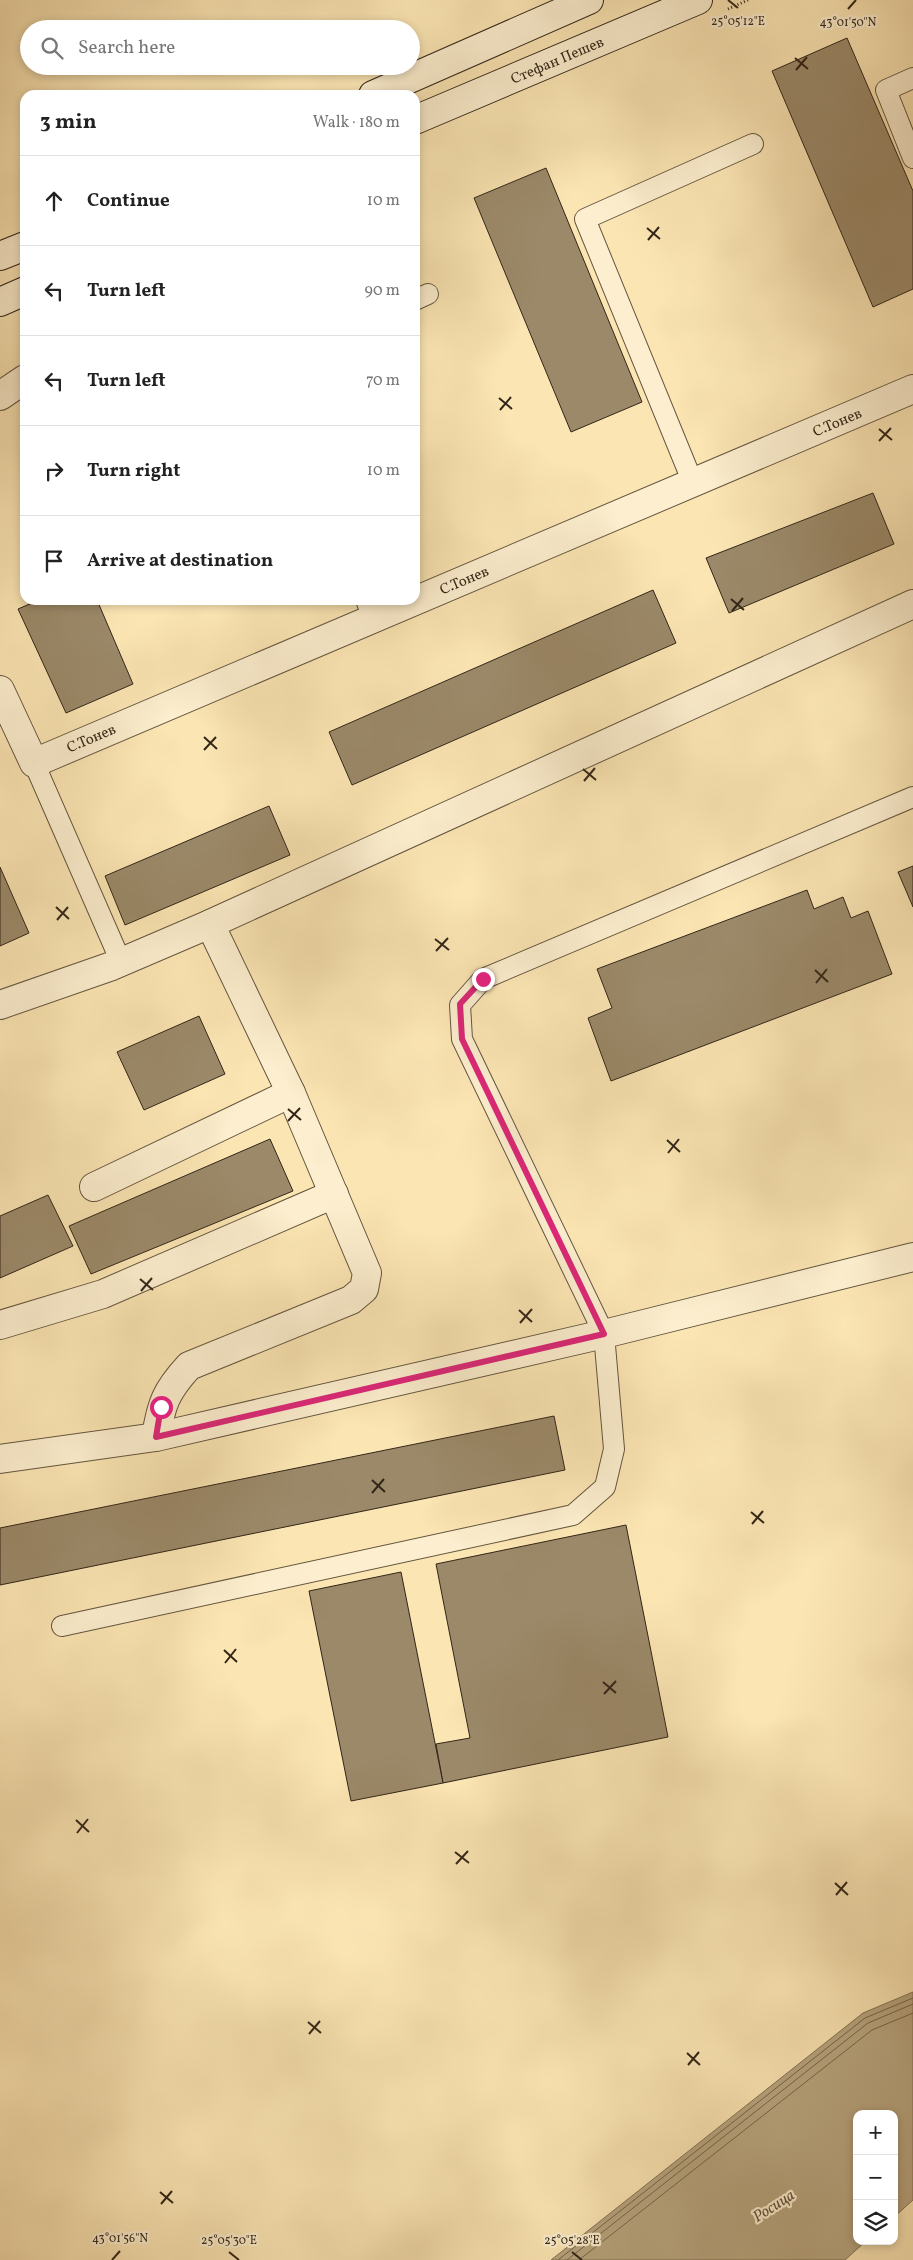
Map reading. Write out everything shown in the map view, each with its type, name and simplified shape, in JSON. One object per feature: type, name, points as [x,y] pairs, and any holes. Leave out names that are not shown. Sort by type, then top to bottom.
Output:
[{"type":"street","points":[[420,74],[589,0]]},
{"type":"street","name":"Стефан Пешев","points":[[420,118],[698,0]]},
{"type":"street","points":[[384,90],[418,75]]},
{"type":"street","points":[[0,256],[20,248]]},
{"type":"street","points":[[0,302],[20,293]]},
{"type":"street","points":[[0,396],[20,382]]},
{"type":"street","name":"С.Тонев","points":[[420,589],[693,483],[913,389]]},
{"type":"street","points":[[0,1005],[121,962],[210,924],[913,604]]},
{"type":"street","name":"С.Тонев","points":[[34,763],[370,609]]},
{"type":"street","points":[[0,690],[34,763]]},
{"type":"street","points":[[156,1437],[161,1407],[171,1385],[189,1366],[350,1300],[364,1289],[367,1273],[292,1093],[210,924]]},
{"type":"street","points":[[94,1187],[292,1093]]},
{"type":"street","points":[[0,1325],[103,1294],[334,1194]]},
{"type":"street","points":[[0,1459],[156,1437],[604,1334],[913,1257]]},
{"type":"lane","points":[[913,78],[886,90],[913,158]]},
{"type":"lane","points":[[693,483],[585,219],[753,144]]},
{"type":"lane","points":[[34,763],[121,962]]},
{"type":"lane","points":[[62,1626],[572,1515],[605,1487],[614,1449],[604,1334],[462,1039],[460,1004],[483,979],[913,797]]},
{"type":"water","name":"Росица","points":[[913,1992],[913,2200],[898,2213],[898,2110],[853,2110],[853,2245],[862,2245],[845,2260],[551,2260],[863,2013]]},
{"type":"building","points":[[847,38],[913,191],[913,289],[873,307],[772,71]]},
{"type":"building","points":[[546,168],[642,402],[571,432],[474,198]]},
{"type":"building","points":[[873,493],[894,544],[729,613],[706,558]]},
{"type":"building","points":[[653,590],[676,643],[352,785],[329,732]]},
{"type":"building","points":[[27,605],[99,605],[133,684],[66,713],[18,609]]},
{"type":"building","points":[[269,806],[290,855],[125,925],[105,876]]},
{"type":"building","points":[[913,866],[913,907],[898,872]]},
{"type":"building","points":[[0,867],[29,933],[0,946]]},
{"type":"building","points":[[807,890],[814,909],[843,897],[851,918],[868,911],[892,974],[611,1081],[588,1018],[612,1008],[597,969]]},
{"type":"building","points":[[199,1016],[225,1074],[144,1110],[117,1052]]},
{"type":"building","points":[[270,1139],[293,1191],[91,1274],[69,1226]]},
{"type":"building","points":[[48,1195],[73,1246],[0,1278],[0,1216]]},
{"type":"building","points":[[554,1416],[565,1470],[0,1585],[0,1528]]},
{"type":"building","points":[[626,1525],[668,1737],[443,1783],[436,1744],[470,1738],[436,1564]]},
{"type":"building","points":[[401,1572],[443,1783],[351,1801],[309,1591]]},
{"type":"route","points":[[161,1407],[156,1437],[604,1334],[462,1039],[460,1004],[483,979]]}]
